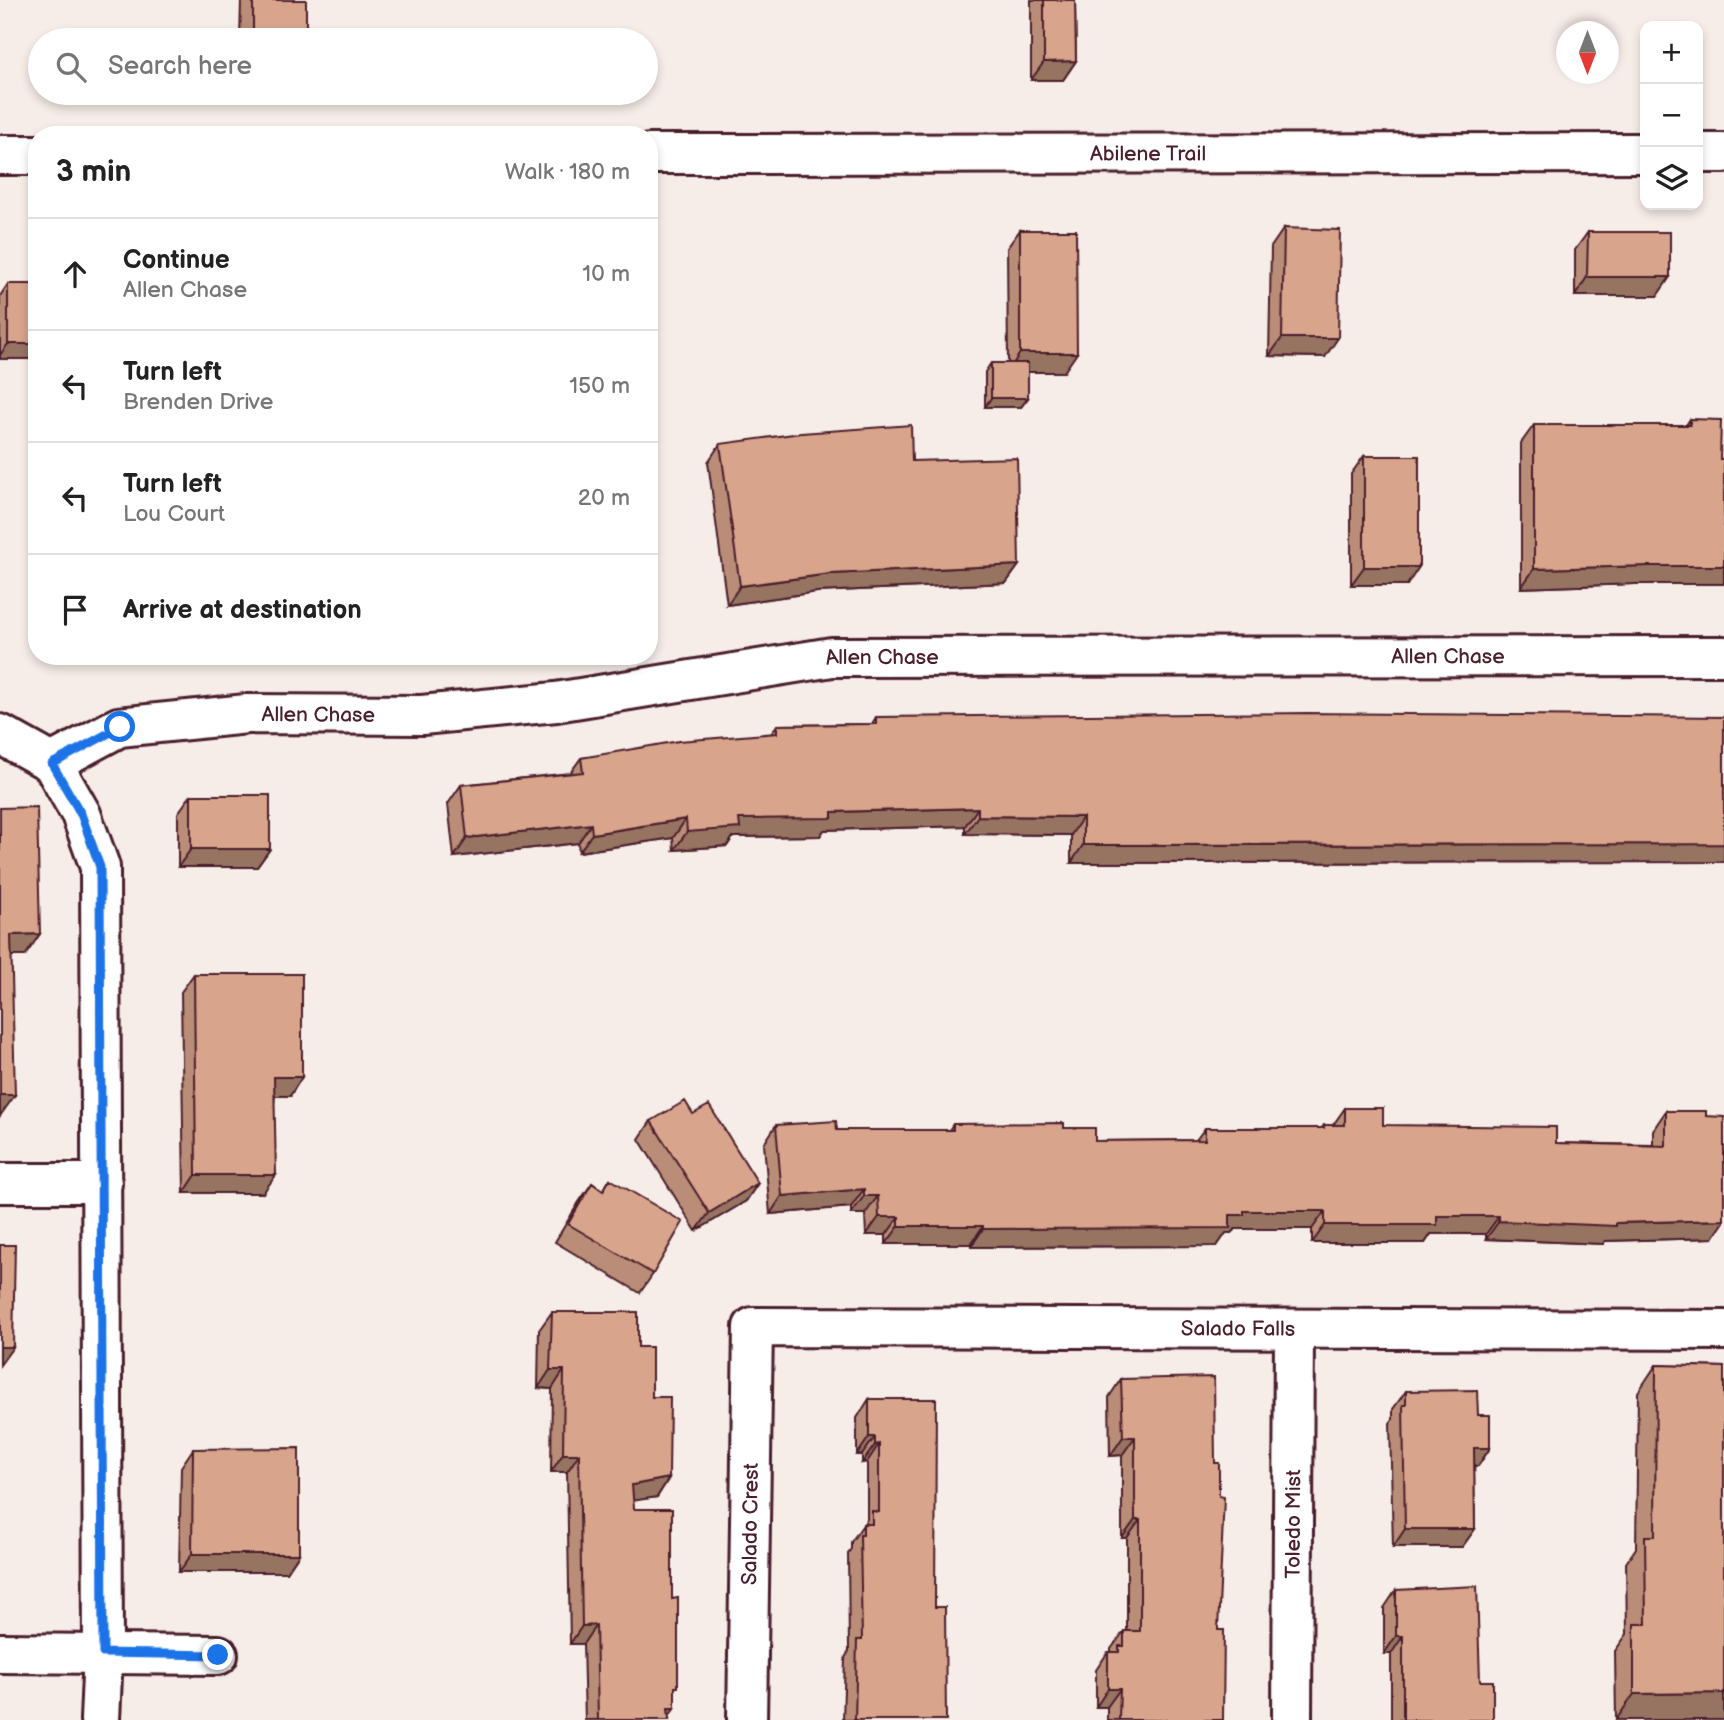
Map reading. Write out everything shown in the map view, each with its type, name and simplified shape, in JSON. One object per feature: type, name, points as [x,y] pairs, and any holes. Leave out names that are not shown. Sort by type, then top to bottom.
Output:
[{"type":"street","name":"Abilene Trail","points":[[658,155],[1640,153]]},
{"type":"street","points":[[1703,153],[1724,153]]},
{"type":"street","points":[[0,155],[28,155]]},
{"type":"street","name":"Allen Chase","points":[[52,764],[120,727],[247,714],[422,715],[543,704],[832,657],[1724,656]]},
{"type":"street","points":[[0,734],[52,764],[81,814],[100,867],[103,1653],[100,1720]]},
{"type":"street","points":[[0,1184],[102,1183]]},
{"type":"street","name":"Salado Falls","points":[[753,1327],[1724,1330]]},
{"type":"street","name":"Salado Crest","points":[[747,1720],[753,1327]]},
{"type":"street","name":"Toledo Mist","points":[[1292,1720],[1294,1329]]},
{"type":"street","points":[[0,1653],[218,1655]]},
{"type":"building","points":[[253,0],[306,0],[306,28],[253,28]]},
{"type":"building","points":[[1044,0],[1075,0],[1076,61],[1044,62]]},
{"type":"building","points":[[1284,228],[1340,230],[1338,338],[1282,338]]},
{"type":"building","points":[[1020,230],[1076,230],[1077,353],[1020,353]]},
{"type":"building","points":[[1588,232],[1670,232],[1670,277],[1587,277]]},
{"type":"building","points":[[8,284],[28,284],[28,344],[8,344]]},
{"type":"building","points":[[991,363],[1028,363],[1028,398],[991,398]]},
{"type":"building","points":[[1690,419],[1721,420],[1720,459],[1724,459],[1724,566],[1534,569],[1534,425],[1690,425]]},
{"type":"building","points":[[911,425],[912,461],[1017,458],[1019,565],[830,574],[740,586],[720,444],[801,433]]},
{"type":"building","points":[[1364,456],[1419,456],[1419,567],[1364,567]]},
{"type":"building","points":[[1308,713],[1724,717],[1724,844],[1083,845],[1083,817],[978,816],[978,808],[832,812],[832,818],[739,819],[740,828],[687,832],[686,819],[592,834],[591,824],[467,838],[461,785],[583,772],[581,758],[679,741],[777,733],[777,725],[876,724],[876,717]]},
{"type":"building","points":[[191,795],[270,795],[270,849],[191,849]]},
{"type":"building","points":[[37,807],[40,934],[11,935],[15,1095],[0,1095],[0,808]]},
{"type":"building","points":[[194,974],[302,974],[302,1077],[274,1077],[276,1175],[196,1175]]},
{"type":"building","points":[[685,1101],[693,1114],[709,1105],[758,1183],[709,1213],[651,1121]]},
{"type":"building","points":[[1345,1108],[1383,1108],[1383,1125],[1556,1127],[1556,1143],[1666,1146],[1666,1111],[1706,1111],[1706,1116],[1724,1117],[1724,1220],[1616,1223],[1616,1226],[1499,1221],[1499,1216],[1437,1216],[1437,1225],[1325,1225],[1325,1211],[1244,1211],[1244,1215],[1230,1215],[1230,1228],[983,1229],[983,1226],[899,1226],[899,1217],[879,1217],[878,1196],[864,1196],[864,1189],[782,1196],[776,1125],[836,1121],[837,1130],[953,1130],[953,1124],[1064,1123],[1064,1128],[1095,1128],[1095,1141],[1205,1140],[1205,1128],[1324,1128],[1324,1125],[1345,1125]]},
{"type":"building","points":[[610,1179],[683,1222],[653,1274],[568,1224],[592,1183],[603,1191]]},
{"type":"building","points":[[0,1245],[15,1245],[13,1347],[0,1347]]},
{"type":"building","points":[[552,1312],[638,1312],[638,1347],[652,1347],[652,1397],[670,1397],[669,1478],[632,1485],[634,1509],[672,1509],[672,1599],[678,1598],[678,1687],[675,1687],[675,1708],[668,1708],[669,1720],[598,1720],[596,1625],[582,1626],[579,1454],[563,1454],[564,1370],[550,1370]]},
{"type":"building","points":[[1656,1365],[1724,1367],[1724,1693],[1634,1694],[1634,1624],[1646,1624],[1645,1536],[1655,1536]]},
{"type":"building","points":[[1214,1377],[1215,1463],[1219,1463],[1219,1496],[1224,1497],[1218,1630],[1224,1630],[1223,1720],[1119,1720],[1120,1689],[1108,1689],[1108,1652],[1119,1652],[1119,1646],[1124,1646],[1124,1631],[1140,1631],[1140,1520],[1135,1520],[1135,1437],[1123,1437],[1121,1379]]},
{"type":"building","points":[[1477,1390],[1478,1415],[1490,1415],[1490,1448],[1474,1448],[1475,1529],[1405,1529],[1403,1405],[1406,1405],[1406,1391]]},
{"type":"building","points":[[869,1399],[936,1399],[935,1607],[945,1607],[946,1720],[855,1720],[857,1640],[862,1640],[860,1535],[863,1535],[863,1524],[872,1524],[872,1511],[879,1512],[879,1444],[875,1445],[875,1437],[869,1437]]},
{"type":"building","points":[[299,1448],[299,1554],[192,1554],[193,1449]]},
{"type":"building","points":[[1477,1586],[1480,1681],[1493,1681],[1493,1720],[1403,1720],[1403,1636],[1396,1636],[1396,1590]]},
{"type":"route","points":[[120,727],[52,764],[81,814],[100,867],[103,1653],[218,1655]]}]
